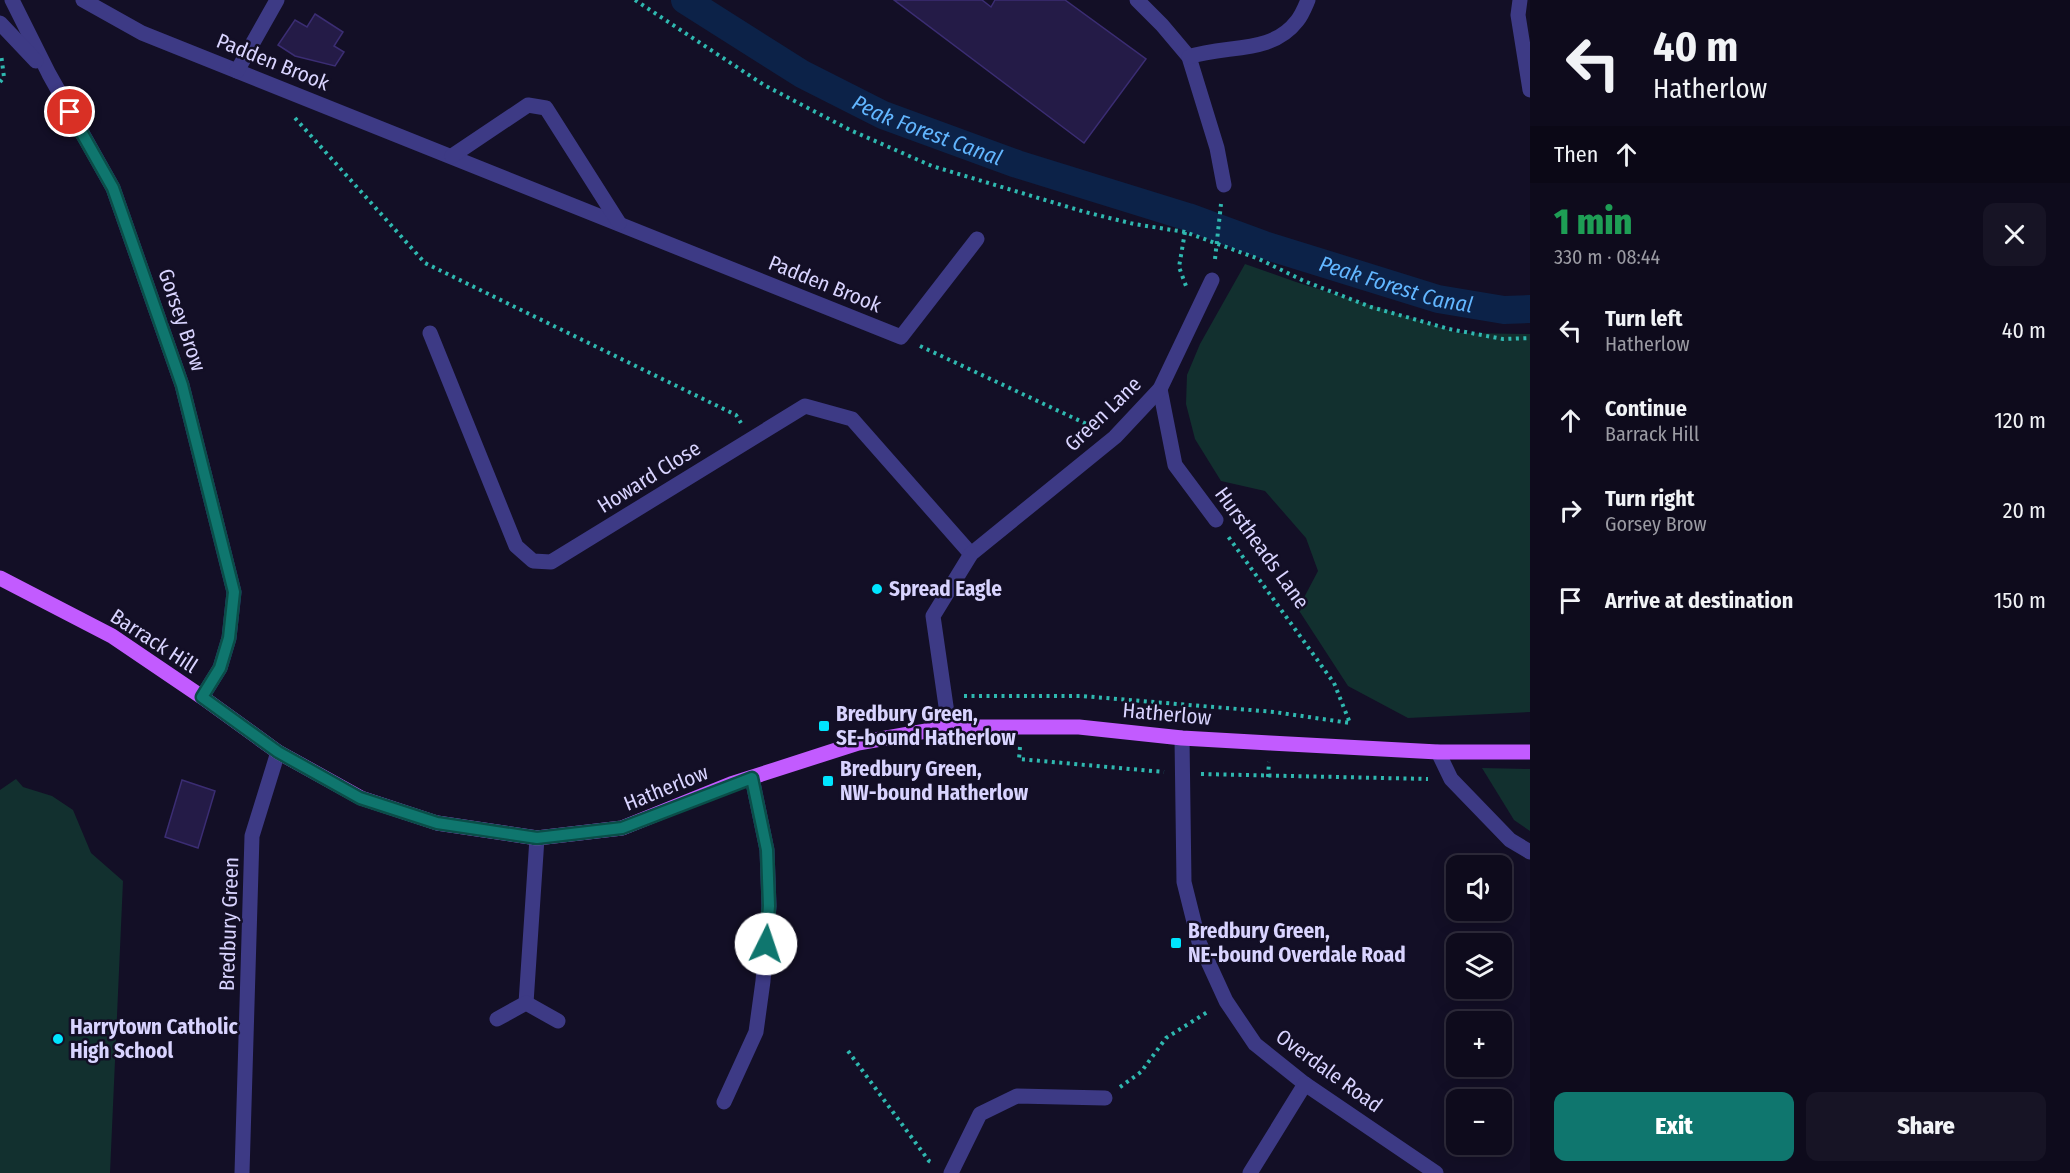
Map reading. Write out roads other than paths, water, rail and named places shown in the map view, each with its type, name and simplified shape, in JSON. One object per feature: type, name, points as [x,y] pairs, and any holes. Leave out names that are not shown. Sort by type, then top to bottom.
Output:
[{"type":"main road","name":"Barrack Hill","points":[[0,578],[112,636],[278,752]]},
{"type":"main road","name":"Hatherlow","points":[[278,752],[360,798],[437,823],[537,838],[622,828],[752,778],[858,743],[949,728],[1079,727],[1182,738],[1438,752],[1530,752]]},
{"type":"street","name":"Gorsey Brow","points":[[12,0],[49,74],[113,188],[182,385],[234,592],[229,638],[220,668],[202,697]]},
{"type":"street","name":"Padden Brook","points":[[82,0],[142,33],[901,337],[977,239]]},
{"type":"street","points":[[237,71],[277,0]]},
{"type":"street","points":[[1137,0],[1190,57],[1217,148],[1224,185]]},
{"type":"street","points":[[1190,57],[1206,51],[1243,49],[1275,40],[1297,21],[1308,0]]},
{"type":"street","points":[[1520,0],[1518,15],[1530,90]]},
{"type":"street","name":"Gorsey Brow","points":[[0,13],[11,34]]},
{"type":"street","name":"Gorsey Brow","points":[[0,23],[49,74]]},
{"type":"street","points":[[452,156],[528,105],[546,108],[619,223]]},
{"type":"street","name":"Green Lane","points":[[949,728],[933,616],[971,554],[1114,437],[1160,389],[1212,280]]},
{"type":"street","name":"Howard Close","points":[[430,333],[516,546],[533,561],[551,562],[805,406],[852,418],[971,554]]},
{"type":"street","name":"Hurstheads Lane","points":[[1160,389],[1175,465],[1216,520]]},
{"type":"street","name":"Overdale Road","points":[[1182,738],[1184,882],[1200,942],[1226,1001],[1255,1044],[1305,1084],[1436,1173]]},
{"type":"street","name":"Bredbury Green","points":[[242,1173],[252,836],[278,752]]},
{"type":"street","points":[[1438,752],[1452,779],[1510,840],[1530,852]]},
{"type":"street","points":[[724,1102],[756,1032],[763,981],[769,906],[767,850],[752,778]]},
{"type":"street","points":[[526,1003],[537,838]]},
{"type":"street","points":[[497,1019],[526,1003]]},
{"type":"street","points":[[526,1003],[558,1021]]},
{"type":"street","points":[[1251,1173],[1305,1084]]},
{"type":"street","points":[[945,1170],[980,1114],[1017,1096],[1105,1098]]},
{"type":"waterway","name":"Peak Forest Canal","points":[[685,0],[802,74],[883,115],[1017,164],[1438,299],[1504,310],[1530,309]]},
{"type":"place","name":"Spread Eagle","points":[[877,589]]},
{"type":"place","name":"Bredbury Green, SE-bound Hatherlow","points":[[824,726]]},
{"type":"place","name":"Bredbury Green, NW-bound Hatherlow","points":[[828,781]]},
{"type":"place","name":"Bredbury Green, NE-bound Overdale Road","points":[[1176,943]]},
{"type":"place","name":"Harrytown Catholic High School","points":[[58,1039]]}]
